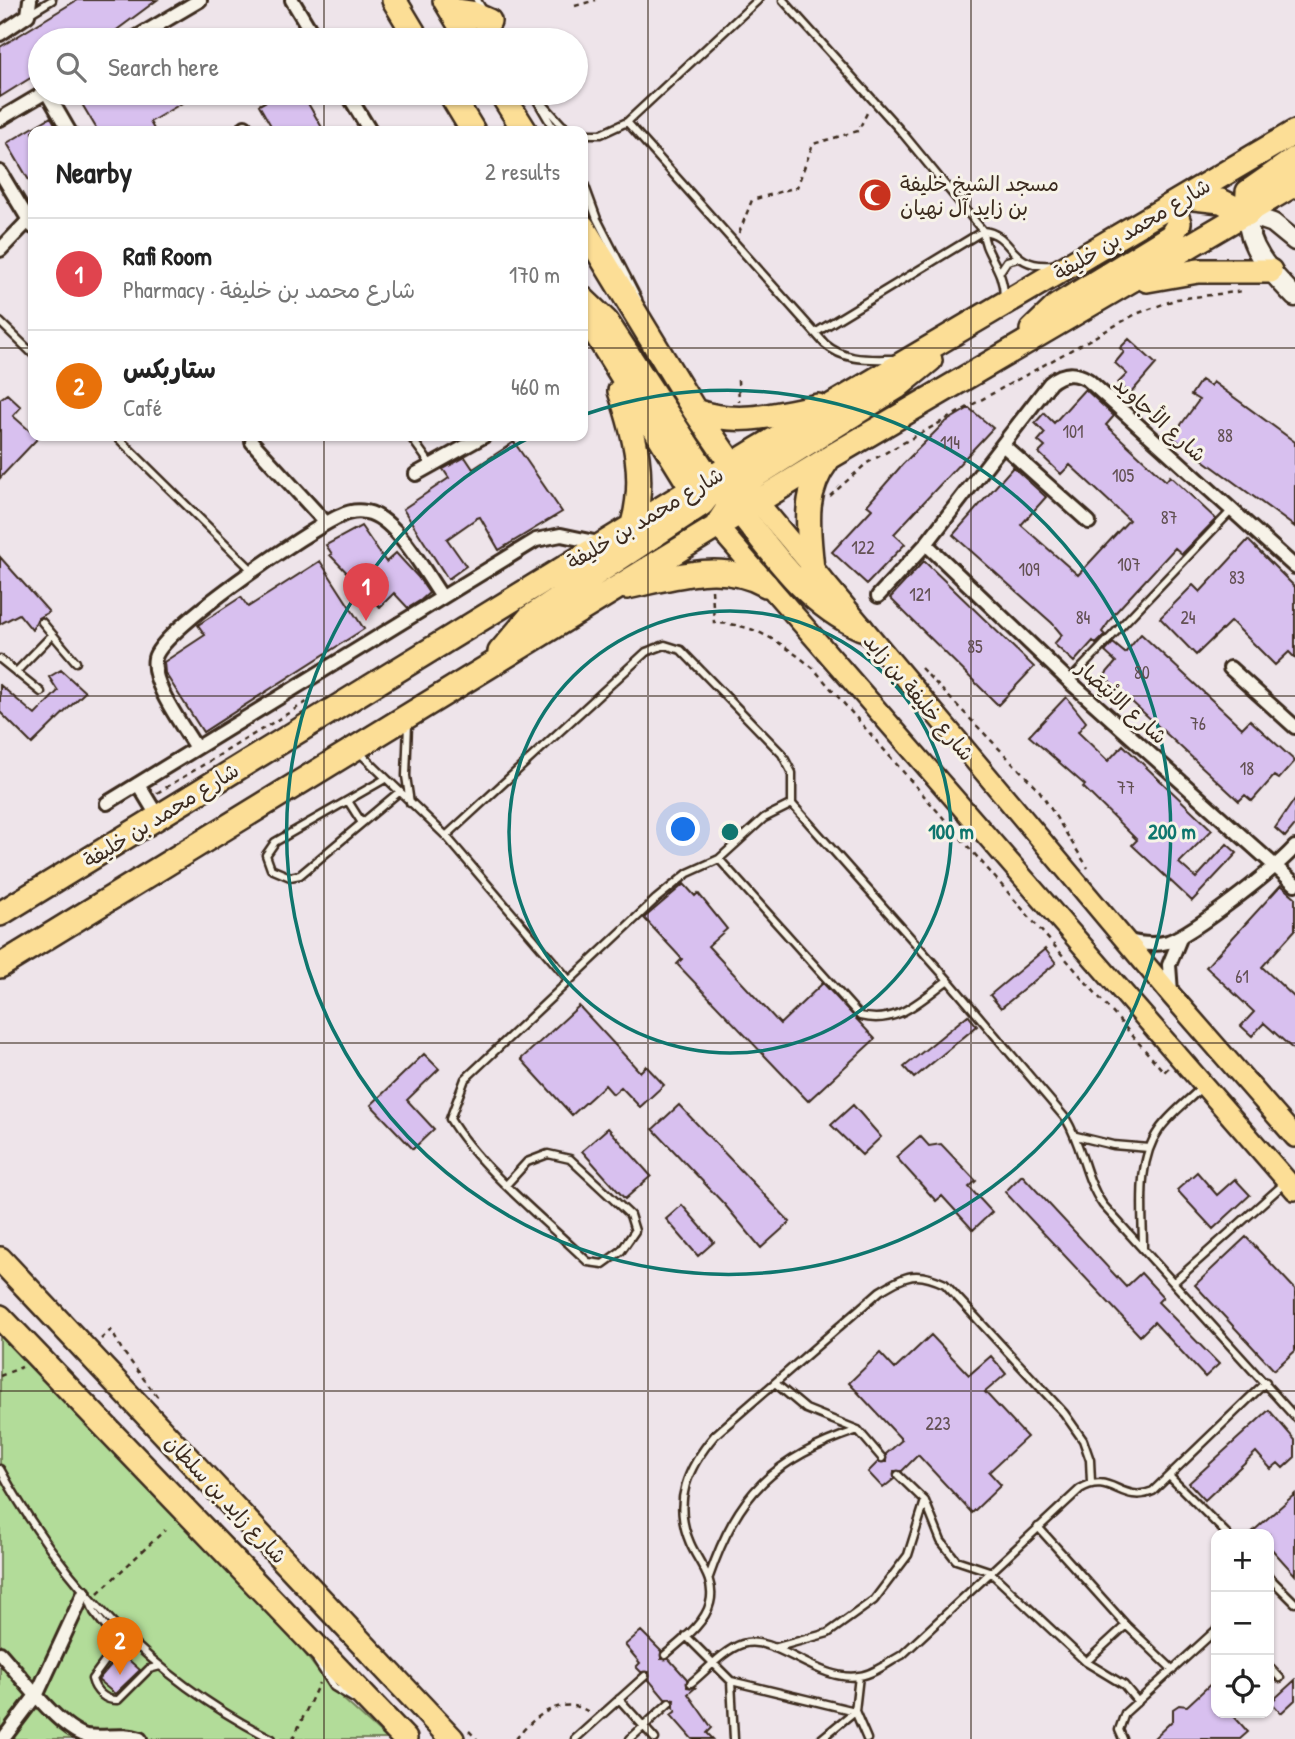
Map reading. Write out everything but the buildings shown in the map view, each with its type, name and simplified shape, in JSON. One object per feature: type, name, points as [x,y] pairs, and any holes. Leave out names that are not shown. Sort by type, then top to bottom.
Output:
[{"type":"highway","points":[[394,0],[411,28]]},
{"type":"highway","points":[[448,5],[471,13],[491,28]]},
{"type":"highway","points":[[448,5],[462,28]]},
{"type":"highway","points":[[457,105],[470,126]]},
{"type":"highway","points":[[508,105],[521,126]]},
{"type":"highway","name":"شارع محمد بن خليفة","points":[[0,966],[717,526],[724,492],[838,402],[1295,132]]},
{"type":"highway","points":[[1247,214],[1245,204],[1248,192],[1295,159]]},
{"type":"highway","name":"شارع محمد بن خليفة","points":[[0,914],[633,524],[832,456],[1295,184]]},
{"type":"highway","points":[[1023,345],[1038,323],[1057,306],[1171,236],[1179,223],[1179,201],[1221,201],[1247,214]]},
{"type":"highway","name":"شارع خليفة بن زايد","points":[[588,235],[695,411],[724,492]]},
{"type":"highway","points":[[1127,285],[1174,274],[1231,269],[1270,271]]},
{"type":"highway","points":[[588,304],[615,333],[724,492],[806,592],[831,613],[861,628]]},
{"type":"highway","name":"شارع خليفة بن زايد","points":[[588,321],[608,354],[724,492]]},
{"type":"highway","points":[[495,661],[510,637],[530,617],[724,492],[897,387],[933,357],[944,340]]},
{"type":"highway","points":[[608,354],[637,446],[639,497],[633,524]]},
{"type":"highway","points":[[695,411],[729,420],[769,416],[838,402]]},
{"type":"highway","points":[[812,570],[807,507],[814,485],[832,456]]},
{"type":"highway","points":[[608,592],[710,571],[745,575],[766,585]]},
{"type":"highway","name":"شارع زايد بن سلطان","points":[[0,1259],[452,1739]]},
{"type":"highway","name":"شارع زايد بن سلطان","points":[[0,1317],[405,1739]]},
{"type":"main road","points":[[1295,241],[1273,223],[1247,214],[1248,231],[1254,248],[1270,271],[1295,298]]},
{"type":"main road","name":"شارع خليفة بن زايد","points":[[724,492],[812,570],[1172,996],[1295,1136]]},
{"type":"main road","name":"شارع خليفة بن زايد","points":[[717,526],[1291,1185]]},
{"type":"street","points":[[0,33],[28,15],[30,0]]},
{"type":"street","points":[[152,28],[200,0]]},
{"type":"street","points":[[292,0],[309,28]]},
{"type":"street","points":[[0,119],[28,103]]},
{"type":"street","points":[[53,105],[66,126]]},
{"type":"street","points":[[354,105],[367,126]]},
{"type":"street","points":[[0,172],[28,219]]},
{"type":"street","points":[[0,250],[28,227]]},
{"type":"street","name":"شارع الأجاويد","points":[[878,596],[926,544],[1050,383],[1063,374],[1082,376],[1295,567]]},
{"type":"street","points":[[416,474],[475,441]]},
{"type":"street","points":[[252,442],[326,523]]},
{"type":"street","points":[[1004,446],[1089,522]]},
{"type":"street","points":[[196,748],[158,682],[154,667],[157,651],[182,623],[326,523],[354,511],[379,517],[398,534],[442,597]]},
{"type":"street","points":[[107,803],[542,537],[561,535],[603,543]]},
{"type":"street","name":"شارع الانْتِصَار","points":[[926,544],[1069,681],[1295,884]]},
{"type":"street","points":[[1230,668],[1295,727]]},
{"type":"street","points":[[138,784],[158,817]]},
{"type":"street","points":[[1124,939],[1153,944],[1181,936],[1275,866],[1295,847]]},
{"type":"street","points":[[1172,996],[1169,965],[1181,936]]},
{"type":"street","points":[[4,1739],[37,1694],[87,1596]]},
{"type":"street","points":[[0,1653],[75,1732],[102,1738],[128,1735],[141,1739]]},
{"type":"lane","points":[[28,15],[52,0]]},
{"type":"lane","points":[[477,0],[493,28]]},
{"type":"lane","points":[[588,134],[601,134],[627,122],[758,0]]},
{"type":"lane","points":[[783,0],[874,100],[983,231],[984,241],[1000,271],[1004,288],[1002,305]]},
{"type":"lane","points":[[540,105],[552,126]]},
{"type":"lane","points":[[544,105],[564,126]]},
{"type":"lane","points":[[627,122],[831,349],[847,357],[911,359]]},
{"type":"lane","points":[[588,194],[600,226],[631,281],[646,331]]},
{"type":"lane","points":[[815,333],[983,231],[997,235],[1018,258],[1033,265],[1072,264]]},
{"type":"lane","points":[[1000,271],[1007,261],[1018,258]]},
{"type":"lane","points":[[0,322],[28,349]]},
{"type":"lane","points":[[121,441],[254,572]]},
{"type":"lane","points":[[414,441],[431,465]]},
{"type":"lane","points":[[1069,681],[1232,510]]},
{"type":"lane","points":[[42,622],[76,662]]},
{"type":"lane","points":[[16,672],[52,635]]},
{"type":"lane","points":[[446,836],[646,652],[664,645],[681,650],[782,754],[792,773],[792,804],[948,980],[1066,1119],[1076,1136],[1089,1186],[1102,1205],[1266,1382],[1295,1417]]},
{"type":"lane","points":[[0,659],[41,692]]},
{"type":"lane","points":[[408,714],[407,776],[410,803]]},
{"type":"lane","points":[[355,747],[446,836],[569,980]]},
{"type":"lane","points":[[385,779],[269,847],[267,863],[271,870],[290,877],[300,875],[399,792]]},
{"type":"lane","points":[[348,801],[362,823]]},
{"type":"lane","points":[[507,1184],[527,1161],[548,1154],[570,1159],[629,1215],[635,1231],[621,1251],[603,1264],[588,1262],[507,1184],[463,1141],[450,1118],[454,1102],[465,1079],[656,899],[688,873],[719,859],[764,818],[792,804]]},
{"type":"lane","points":[[719,859],[860,1016],[880,1021],[902,1013],[948,980]]},
{"type":"lane","points":[[1143,1248],[1143,1182],[1149,1148],[1160,1129],[1203,1086]]},
{"type":"lane","points":[[1076,1136],[1113,1145],[1149,1148]]},
{"type":"lane","points":[[1174,1282],[1291,1185]]},
{"type":"lane","points":[[709,1577],[689,1541],[682,1498],[692,1462],[715,1435],[880,1291],[905,1276],[926,1275],[945,1284],[1064,1413],[1083,1440],[1090,1460],[1091,1482]]},
{"type":"lane","points":[[691,1684],[739,1644],[752,1641],[774,1648],[822,1672],[859,1676],[902,1655],[1038,1527],[1091,1482],[1103,1481],[1129,1495],[1140,1496],[1153,1491],[1266,1382]]},
{"type":"lane","points":[[775,1383],[806,1409],[858,1430],[882,1458]]},
{"type":"lane","points":[[665,1656],[702,1619],[711,1601],[709,1577],[723,1535],[747,1498],[778,1467],[816,1444],[858,1430]]},
{"type":"lane","points":[[0,1469],[35,1530],[87,1596],[160,1667],[224,1712],[272,1739]]},
{"type":"lane","points":[[898,1475],[925,1501],[941,1541],[956,1560],[989,1572],[1086,1662],[1124,1685],[1138,1702]]},
{"type":"lane","points":[[1169,1476],[1222,1529]]},
{"type":"lane","points":[[774,1648],[828,1633],[874,1601],[908,1555],[925,1501]]},
{"type":"lane","points":[[1038,1527],[1125,1625],[1173,1670]]},
{"type":"lane","points":[[1274,1584],[1295,1603]]},
{"type":"lane","points":[[87,1596],[94,1612],[116,1640],[114,1649],[94,1674],[97,1690],[108,1699],[118,1700],[145,1672],[160,1667]]},
{"type":"lane","points":[[1086,1662],[1125,1625]]},
{"type":"lane","points":[[1124,1739],[1119,1730],[1125,1713],[1211,1635]]},
{"type":"lane","points":[[685,1636],[731,1681],[855,1711]]},
{"type":"lane","points":[[310,1639],[323,1674],[341,1693],[373,1705]]},
{"type":"lane","points":[[1274,1672],[1280,1678]]},
{"type":"lane","points":[[575,1739],[645,1676]]},
{"type":"lane","points":[[859,1676],[855,1711],[867,1739]]},
{"type":"lane","points":[[731,1681],[734,1739]]},
{"type":"lane","points":[[619,1699],[656,1739]]},
{"type":"lane","points":[[630,1739],[669,1703]]},
{"type":"lane","points":[[821,1739],[855,1711]]},
{"type":"path","points":[[575,6],[596,0]]},
{"type":"path","points":[[736,243],[752,200],[797,187],[813,144],[858,131],[874,100]]},
{"type":"path","points":[[807,507],[822,506],[850,475],[876,458],[1136,314],[1177,299],[1244,292],[1231,269]]},
{"type":"path","points":[[710,571],[715,623],[736,623],[776,638],[813,668],[1164,1072],[1179,1058]]},
{"type":"path","points":[[917,664],[1039,790],[1093,877]]},
{"type":"path","points":[[87,1596],[165,1530]]},
{"type":"path","points":[[293,1739],[323,1674]]},
{"type":"path","points":[[516,1739],[530,1721],[556,1708],[586,1710],[596,1720]]},
{"type":"green space","points":[[0,1334],[299,1646],[330,1687],[387,1739],[0,1739]]},
{"type":"place","name":"مسجد الشيخ خليفة بن زايد آل نهيان","points":[[875,195]]},
{"type":"place","name":"Rafi Room","points":[[366,621]]},
{"type":"place","name":"ستاربكس","points":[[120,1675]]}]
